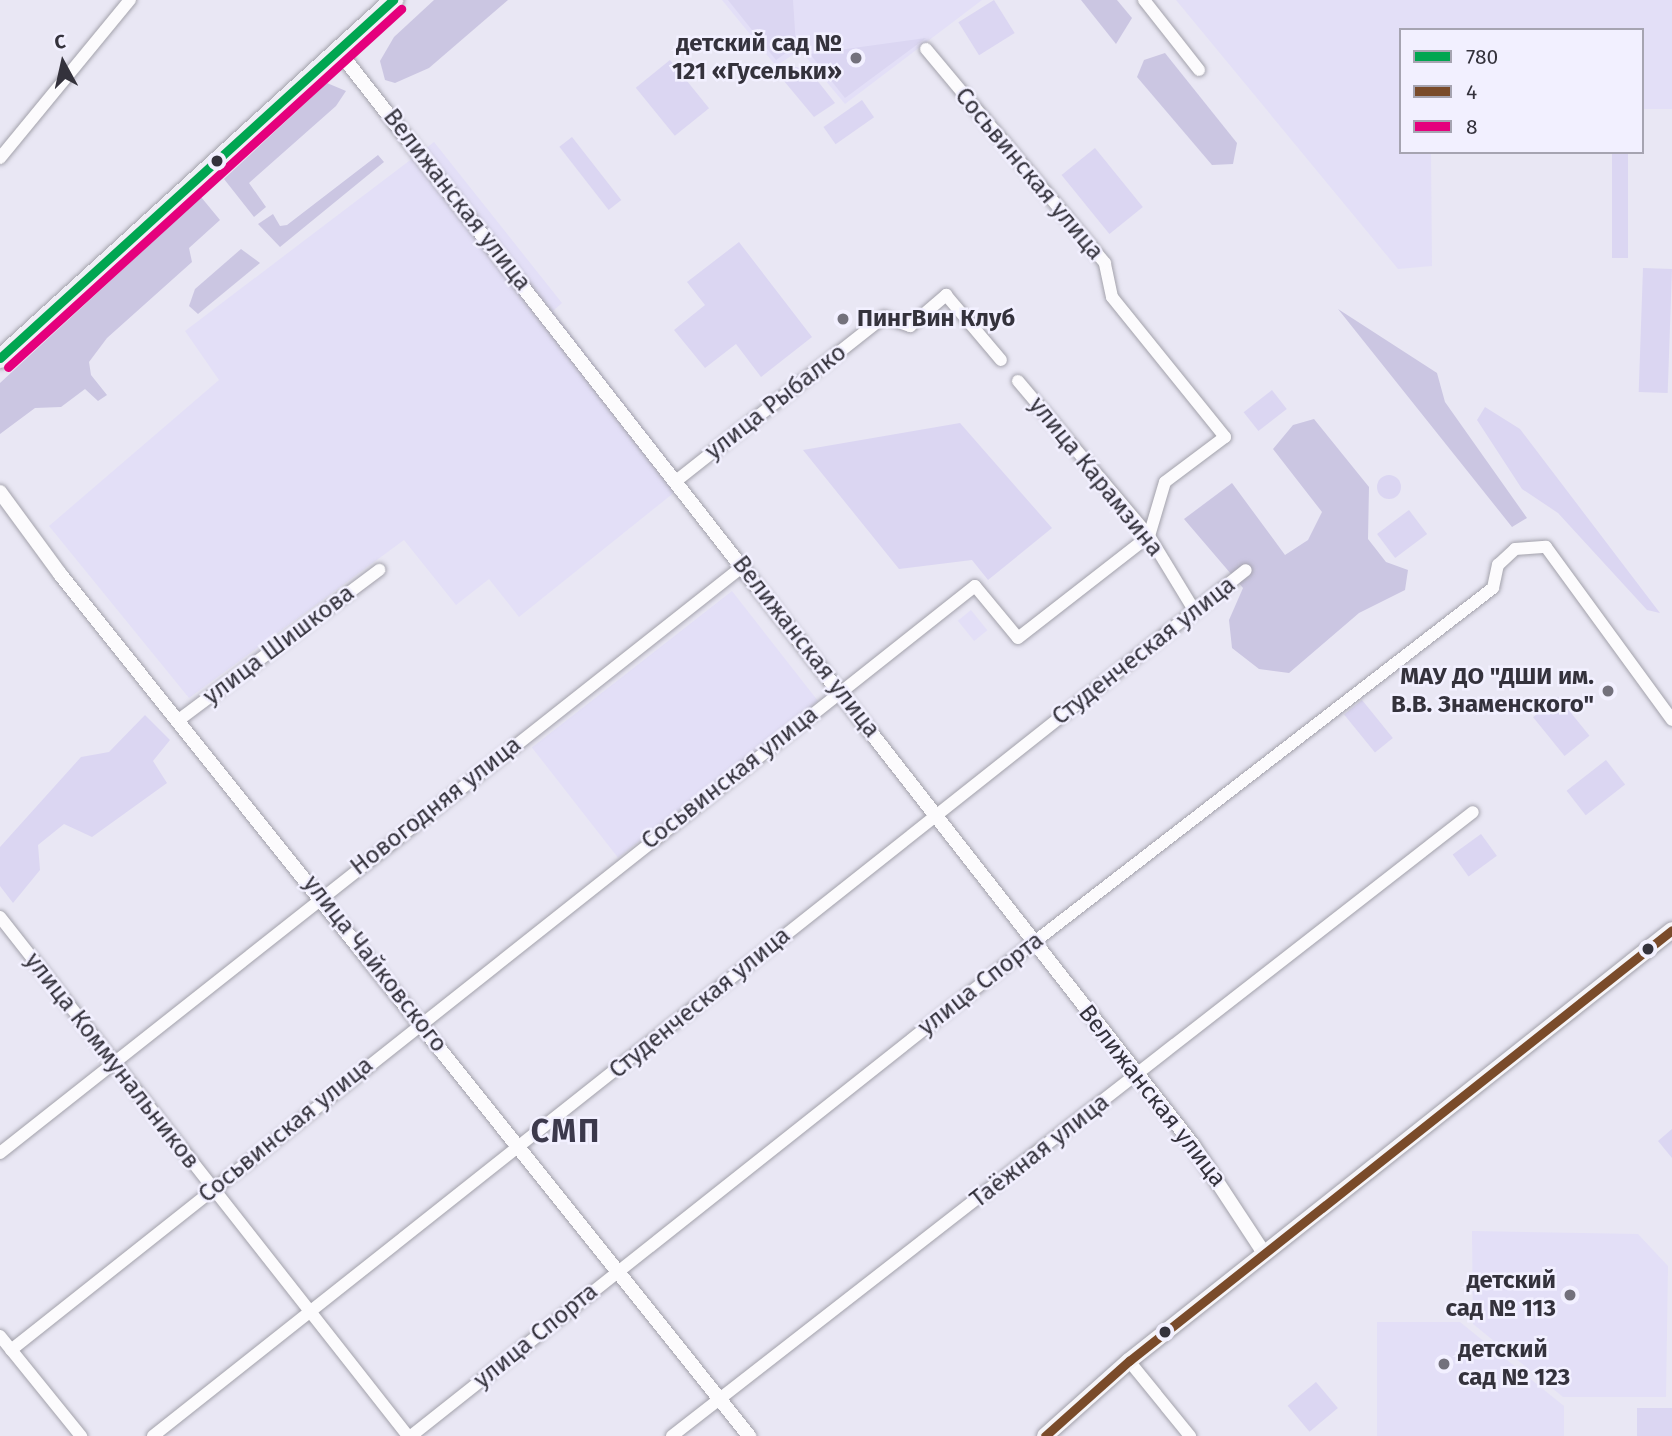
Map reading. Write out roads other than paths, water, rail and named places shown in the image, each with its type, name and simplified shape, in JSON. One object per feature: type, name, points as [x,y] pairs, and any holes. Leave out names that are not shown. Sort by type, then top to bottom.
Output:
[{"type":"main road","points":[[0,358],[393,0]]},
{"type":"main road","points":[[1045,1436],[1129,1361],[1264,1252],[1672,930]]},
{"type":"street","points":[[0,158],[130,0]]},
{"type":"street","points":[[1144,0],[1199,70]]},
{"type":"street","name":"Сосьвинская улица","points":[[11,1350],[422,1021],[975,586],[1018,638],[1149,536],[1165,482],[1225,437],[1112,297],[1105,263],[926,49]]},
{"type":"street","name":"Велижанская улица","points":[[338,50],[842,691],[1135,1076],[1193,1145],[1264,1252]]},
{"type":"street","name":"улица Рыбалко","points":[[676,481],[884,317],[910,326],[946,295],[1001,360]]},
{"type":"street","name":"улица Карамзина","points":[[1018,381],[1149,536],[1194,610]]},
{"type":"street","name":"улица Чайковского","points":[[0,492],[60,574],[422,1021],[749,1436]]},
{"type":"street","name":"улица Спорта","points":[[409,1436],[1033,943],[1493,588],[1494,572],[1508,553],[1531,545],[1546,547],[1672,720]]},
{"type":"street","name":"Новогодняя улица","points":[[0,1153],[743,566]]},
{"type":"street","name":"улица Шишкова","points":[[180,719],[379,570]]},
{"type":"street","name":"Студенческая улица","points":[[153,1436],[310,1315],[1246,570]]},
{"type":"street","name":"Таёжная улица","points":[[672,1436],[722,1401],[1474,812]]},
{"type":"street","name":"улица Коммунальников","points":[[0,917],[310,1315],[409,1436]]},
{"type":"street","points":[[0,1336],[81,1436]]},
{"type":"street","points":[[1129,1361],[1190,1436]]},
{"type":"place","name":"детский сад № 121 «Гусельки»","points":[[856,58]]},
{"type":"place","name":"ПингВин Клуб","points":[[843,319]]},
{"type":"place","name":"МАУ ДО \"ДШИ им. В.В. Знаменского\"","points":[[1608,691]]},
{"type":"place","name":"детский сад № 113","points":[[1570,1295]]},
{"type":"place","name":"детский сад № 123","points":[[1444,1364]]},
{"type":"district","name":"СМП","points":[[566,1131]]}]
